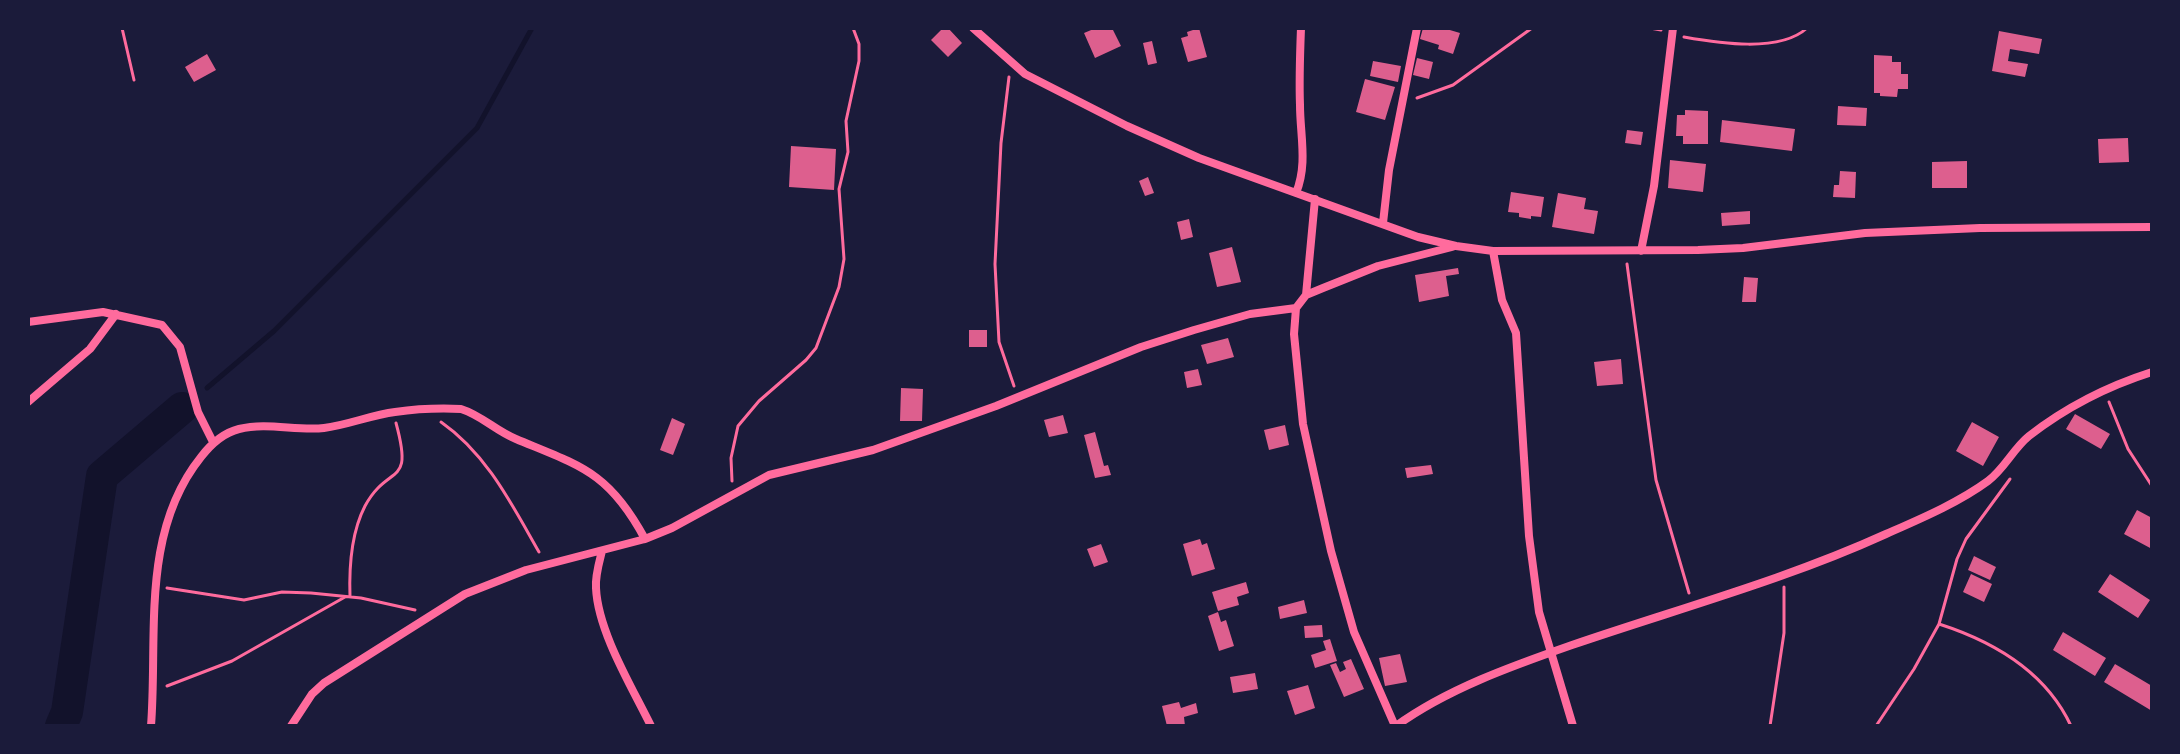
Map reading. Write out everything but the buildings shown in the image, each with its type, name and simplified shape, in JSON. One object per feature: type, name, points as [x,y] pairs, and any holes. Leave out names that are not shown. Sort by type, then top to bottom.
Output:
[{"type":"street","points":[[973,28],[1025,74],[1127,126],[1199,158],[1418,237],[1456,246],[1493,251],[1641,251],[1743,248],[1894,232],[2152,227]]},
{"type":"street","points":[[1296,193],[1304,161],[1300,103],[1301,28]]},
{"type":"street","points":[[1383,223],[1389,170],[1417,28]]},
{"type":"street","points":[[1641,251],[1654,186],[1672,32]]},
{"type":"street","points":[[1306,295],[1315,199]]},
{"type":"street","points":[[1456,246],[1378,266],[1306,295],[1296,308],[1294,334],[1303,424],[1331,551],[1354,632],[1396,726],[1471,684],[1551,653],[1784,575],[1886,534],[1974,489],[2008,463],[2026,438],[2091,396],[2152,372]]},
{"type":"street","points":[[1493,251],[1502,300],[1516,333],[1529,536],[1539,612],[1573,726]]},
{"type":"street","points":[[291,726],[312,694],[324,683],[431,614],[475,590],[547,565],[645,539],[672,528],[769,475],[873,450],[1168,338],[1250,314],[1296,308]]},
{"type":"street","points":[[28,322],[103,312],[162,325],[175,339],[198,412],[213,442]]},
{"type":"street","points":[[28,402],[90,349],[116,314]]},
{"type":"street","points":[[151,726],[156,586],[164,532],[172,507],[192,469],[213,442],[238,429],[265,426],[319,428],[351,424],[393,412],[461,409],[472,412],[515,438],[583,467],[619,498],[645,539]]},
{"type":"street","points":[[602,551],[595,585],[597,601],[612,644],[651,726]]},
{"type":"path","points":[[122,28],[134,80]]},
{"type":"path","points":[[733,493],[731,458],[738,426],[759,401],[816,348],[839,287],[844,259],[839,189],[848,152],[846,121],[859,61],[859,44],[853,28]]},
{"type":"path","points":[[1402,103],[1453,85],[1532,28]]},
{"type":"path","points":[[1672,32],[1711,42],[1775,42],[1797,37],[1807,28]]},
{"type":"path","points":[[1012,62],[1001,143],[995,264],[999,342],[1018,397]]},
{"type":"path","points":[[1625,251],[1656,480],[1692,605]]},
{"type":"path","points":[[2105,391],[2128,449],[2152,486]]},
{"type":"path","points":[[423,410],[453,430],[481,460],[547,565]]},
{"type":"path","points":[[348,597],[350,564],[361,514],[373,494],[401,469],[404,459],[393,412]]},
{"type":"path","points":[[1876,726],[1939,624],[1957,559],[1966,539],[2011,476]]},
{"type":"path","points":[[1770,726],[1784,633],[1784,575]]},
{"type":"path","points":[[156,586],[244,600],[282,592],[348,597],[431,614]]},
{"type":"path","points":[[153,695],[186,678],[232,661],[348,597]]},
{"type":"path","points":[[1939,624],[1977,638],[2021,664],[2053,694],[2071,726]]},
{"type":"waterway","points":[[207,388],[274,331],[477,128],[532,28]]},
{"type":"waterway","points":[[61,726],[67,712],[102,476],[182,408]]}]
